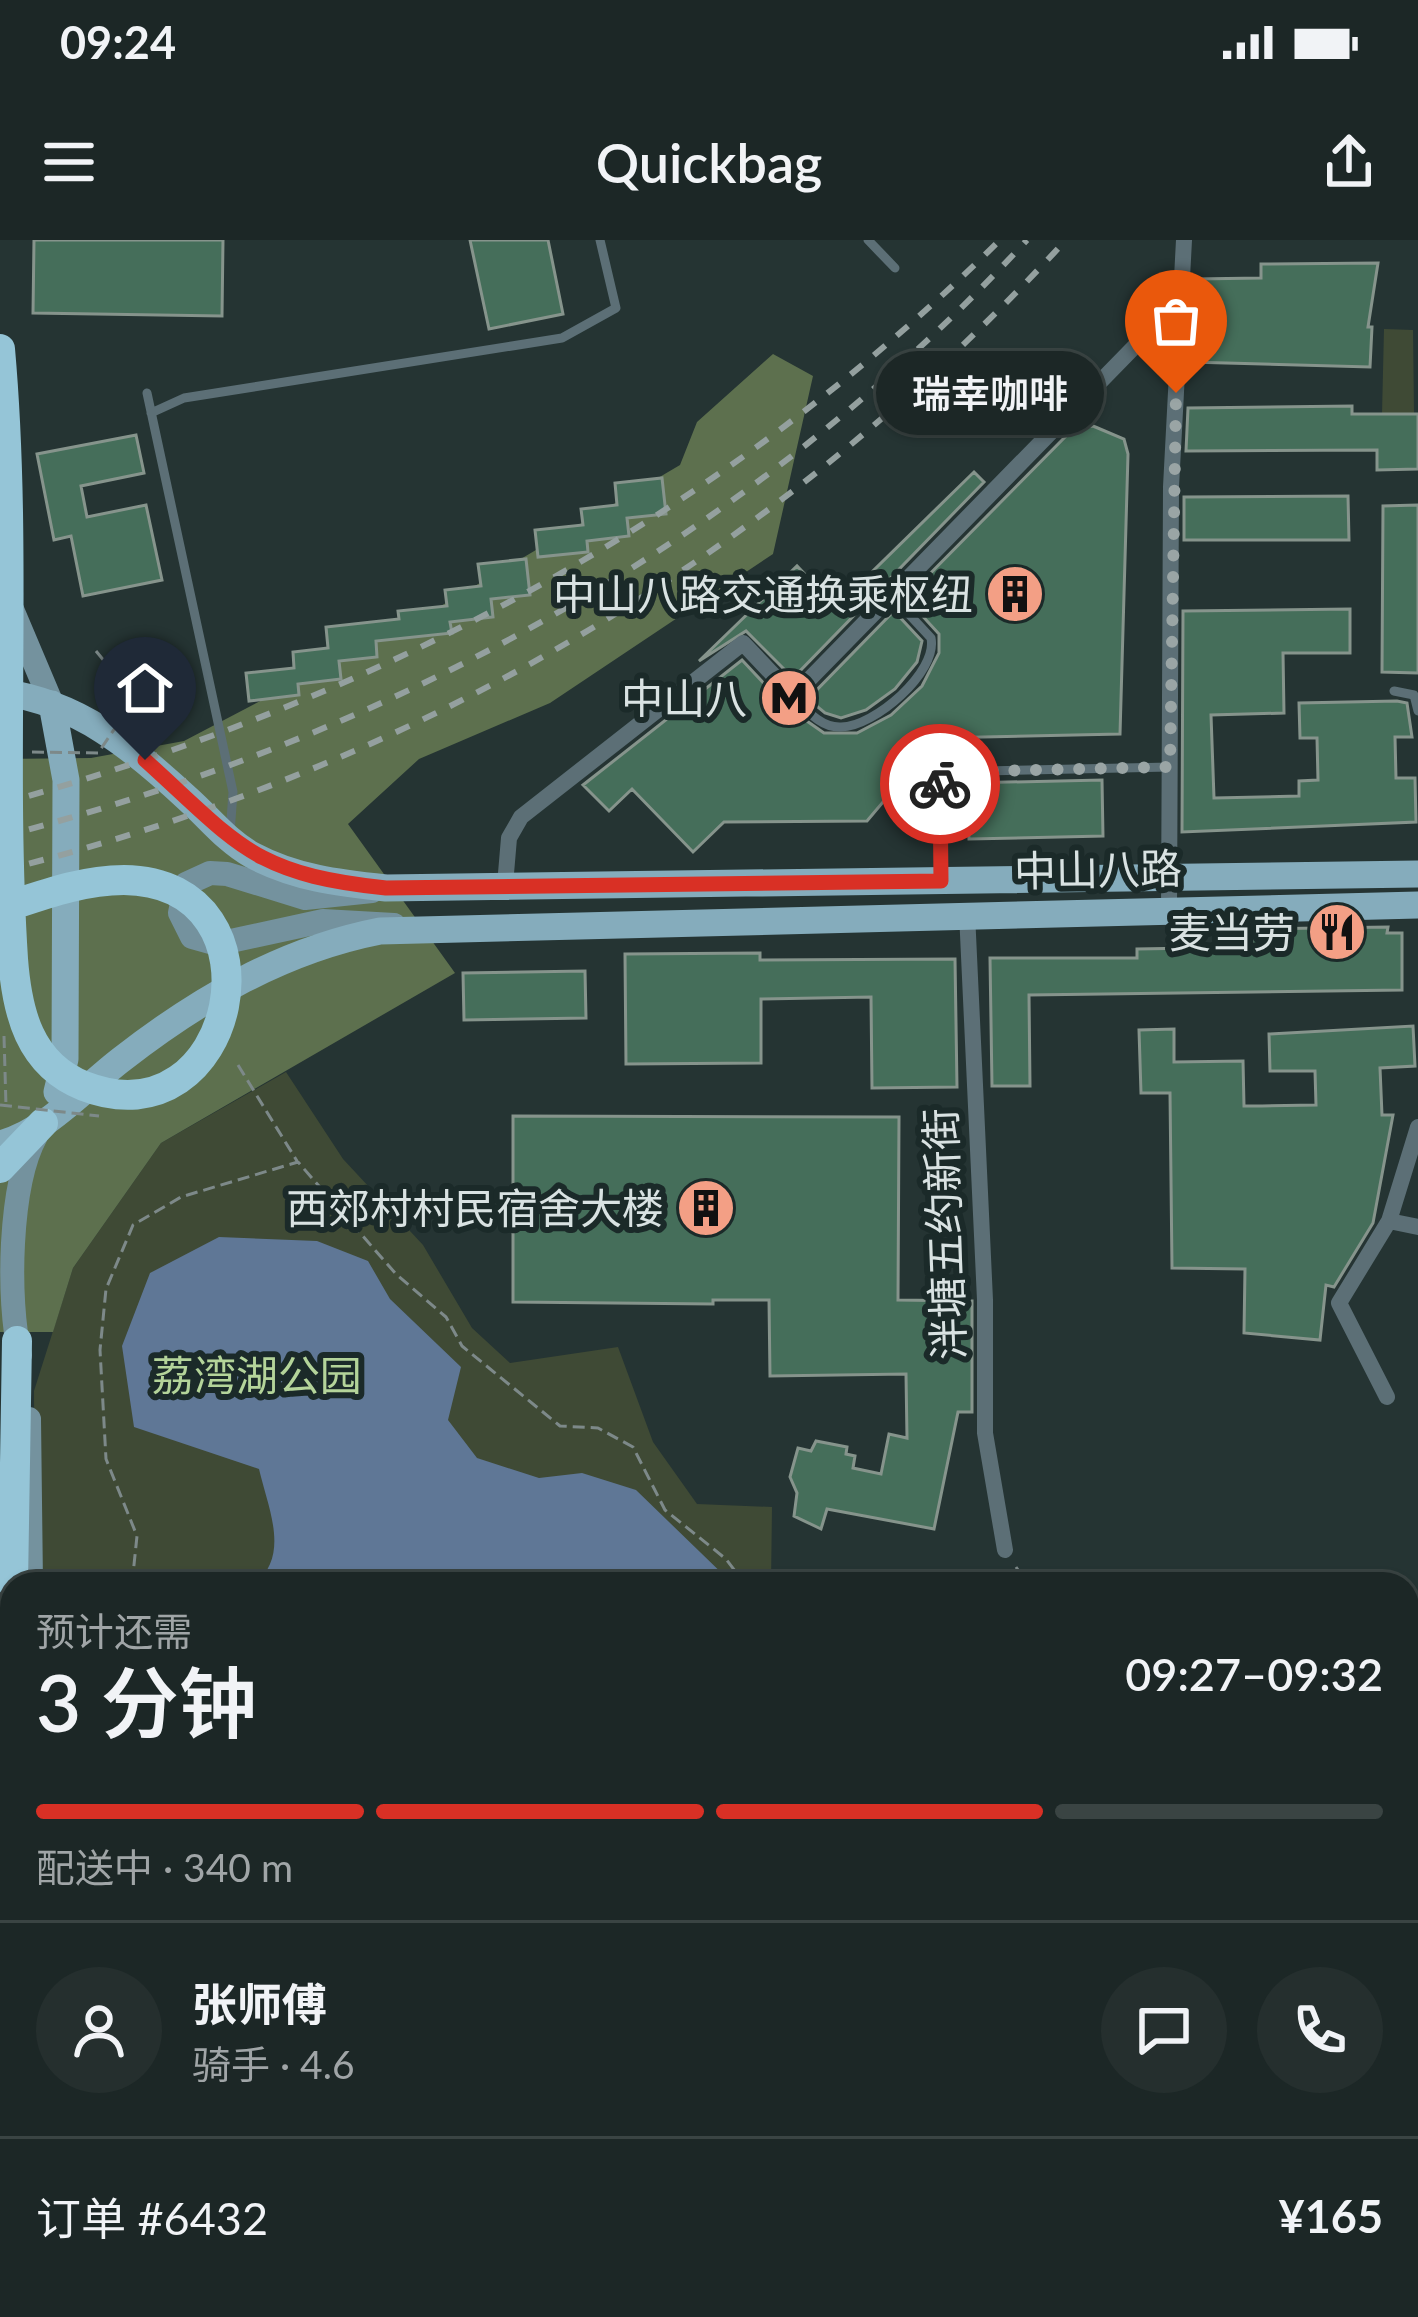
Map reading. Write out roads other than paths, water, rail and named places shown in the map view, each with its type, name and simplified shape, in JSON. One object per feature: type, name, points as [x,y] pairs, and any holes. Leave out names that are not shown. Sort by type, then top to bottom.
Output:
[{"type":"highway","points":[[0,349],[9,542],[8,782],[10,890],[10,909],[10,927],[24,1026],[46,1062],[67,1078],[124,1093],[179,1077],[215,1039],[227,1002],[226,959],[208,922],[165,887],[123,880],[73,886],[34,898],[17,904],[0,910]]},
{"type":"highway","points":[[0,1168],[43,1123]]},
{"type":"highway","points":[[13,1572],[16,1341]]},
{"type":"main road","points":[[0,562],[13,613],[52,704],[66,780],[66,1038],[57,1092],[22,1172],[8,1221],[16,1341],[29,1420],[31,1572]]},
{"type":"main road","name":"中山八路","points":[[6,686],[114,736],[230,839],[291,872],[386,888],[1418,874]]},
{"type":"main road","points":[[386,888],[305,898],[210,873],[186,884],[180,914],[195,940],[211,944],[323,921],[412,926]]},
{"type":"main road","name":"中山八路","points":[[0,1144],[43,1123],[159,1030],[250,975],[337,941],[412,926],[1418,905]]},
{"type":"street","points":[[1169,910],[1171,487],[1184,240]]},
{"type":"street","points":[[505,885],[509,838],[520,817],[743,643],[793,696],[1181,299]]},
{"type":"street","name":"泮塘五约新街","points":[[968,913],[985,1300],[985,1433],[1005,1550]]},
{"type":"street","points":[[1387,1397],[1339,1303],[1389,1221],[1418,1127]]},
{"type":"street","points":[[1389,1221],[1418,1228]]},
{"type":"lane","points":[[151,413],[184,398],[562,338],[616,308],[600,240]]},
{"type":"lane","points":[[868,240],[895,268]]},
{"type":"lane","points":[[147,393],[233,792],[230,839]]},
{"type":"lane","points":[[793,696],[818,721],[842,728],[874,716],[929,663],[932,638],[892,596]]},
{"type":"lane","points":[[1394,692],[1414,695],[1418,711]]},
{"type":"lane","points":[[941,881],[940,772],[1170,767]]},
{"type":"water","points":[[219,1237],[317,1241],[368,1261],[390,1299],[461,1367],[448,1420],[477,1458],[539,1478],[582,1473],[636,1490],[721,1572],[266,1572],[272,1560],[274,1531],[259,1469],[134,1427],[122,1346],[150,1273]]},
{"type":"railway","points":[[0,804],[140,761],[276,711],[409,653],[537,587],[660,513],[779,430],[892,339],[1000,240]]},
{"type":"railway","points":[[0,837],[146,794],[288,743],[425,682],[557,613],[684,534],[805,446],[920,348],[1027,240]]},
{"type":"railway","points":[[0,871],[153,827],[301,773],[443,709],[580,635],[711,551],[835,457],[954,354],[1066,240]]},
{"type":"place","name":"瑞幸咖啡","points":[[1176,393]]},
{"type":"place","name":"中山八路交通换乘枢纽","points":[[1015,594]]},
{"type":"place","name":"中山八","points":[[789,698]]},
{"type":"place","name":"麦当劳","points":[[1337,932]]},
{"type":"place","name":"西郊村村民宿舍大楼","points":[[706,1208]]},
{"type":"park label","name":"荔湾湖公园","points":[[257,1375]]}]
